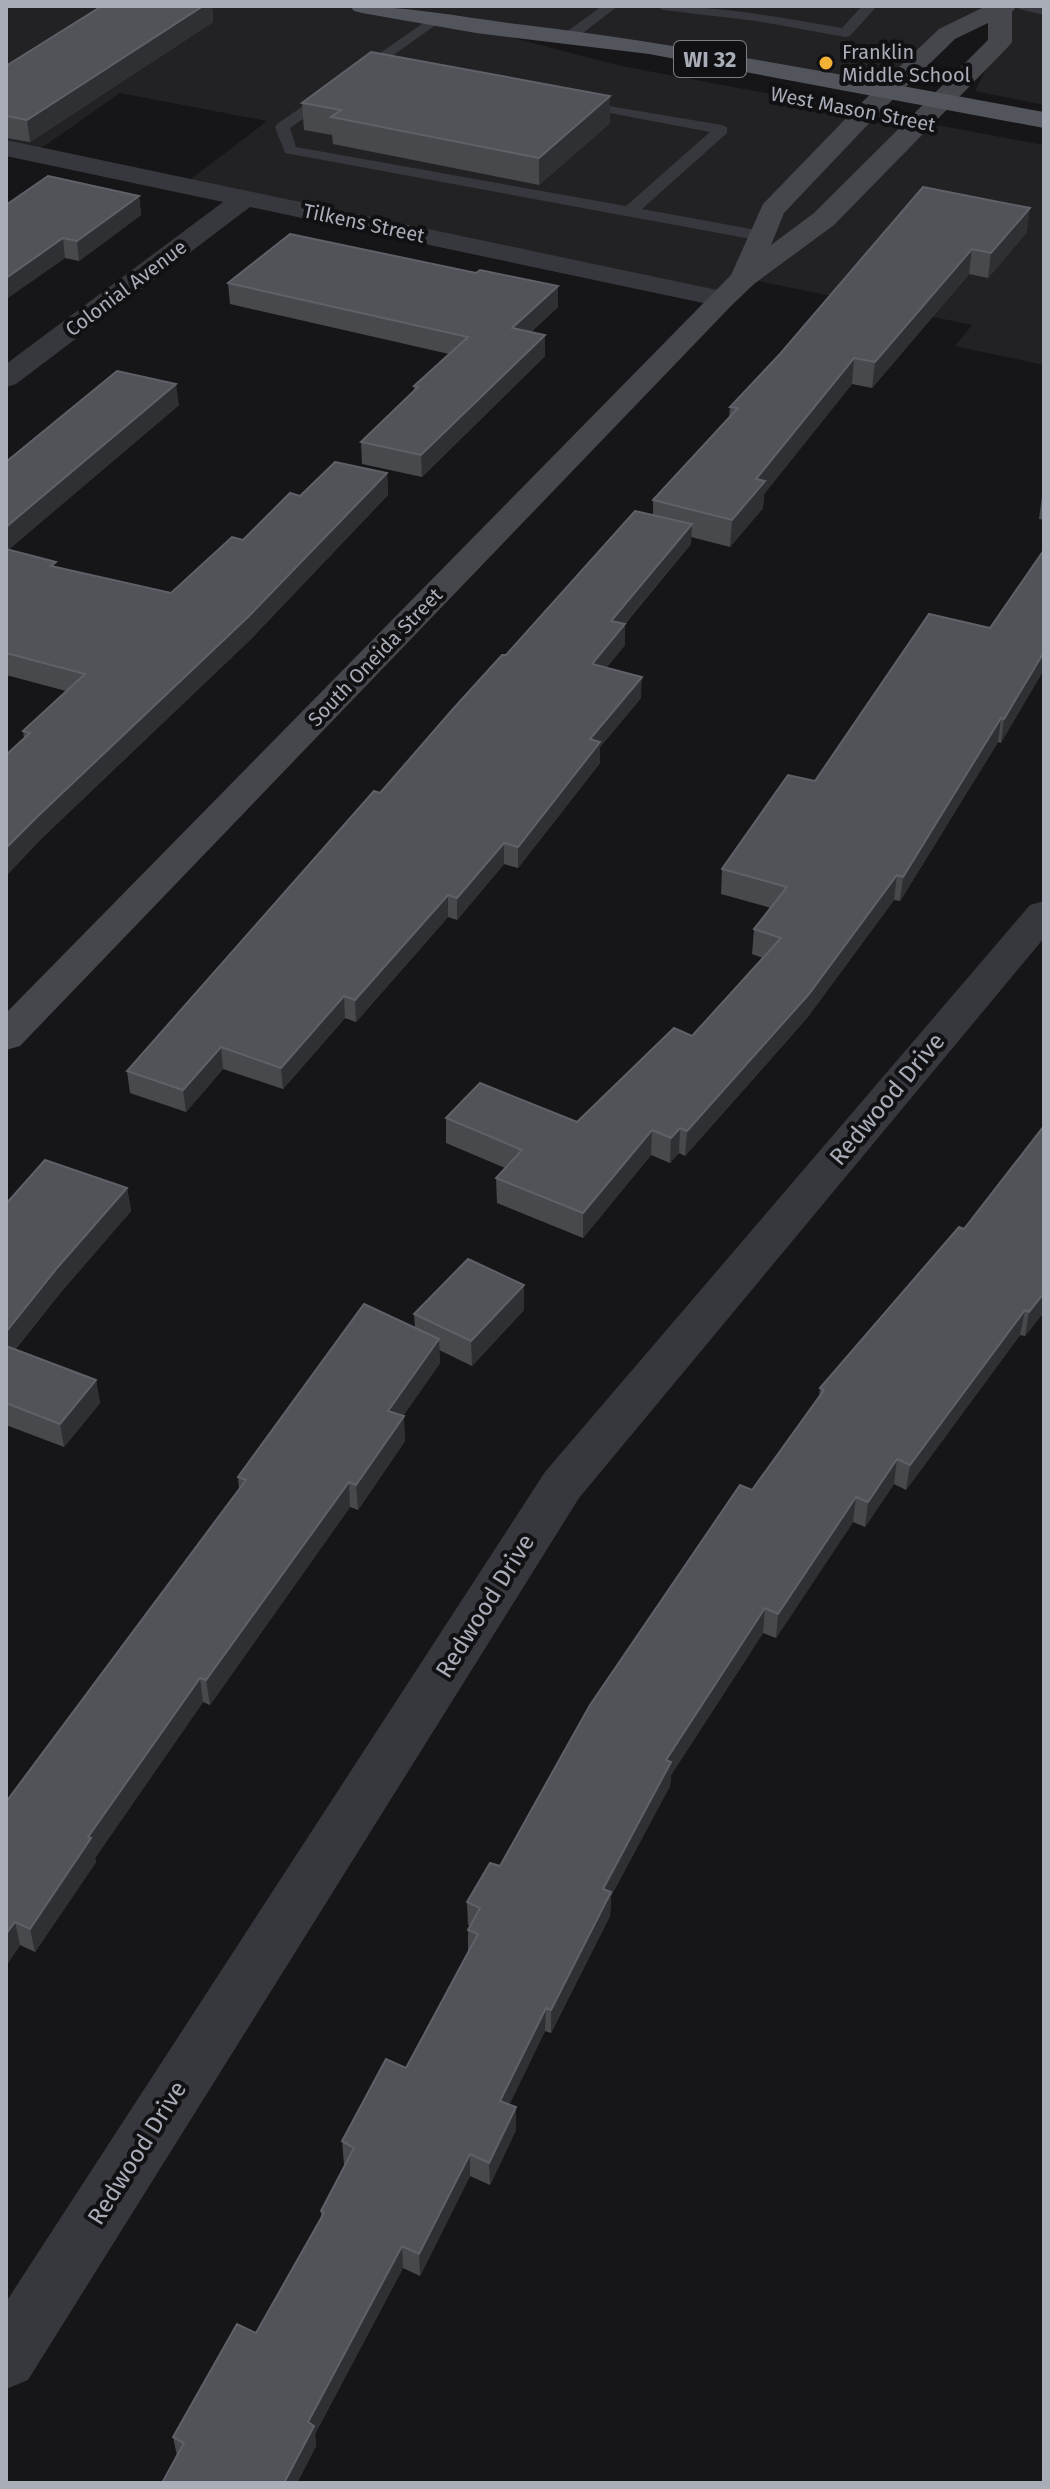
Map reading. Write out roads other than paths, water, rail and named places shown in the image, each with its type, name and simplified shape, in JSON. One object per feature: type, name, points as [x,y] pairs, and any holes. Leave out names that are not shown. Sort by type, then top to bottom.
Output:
[{"type":"main road","name":"West Mason Street","points":[[362,6],[476,26],[649,47],[1044,120]]},
{"type":"main road","name":"West Mason Street","points":[[476,26],[594,60],[712,83]]},
{"type":"main road","name":"West Mason Street","points":[[833,106],[1044,145]]},
{"type":"street","name":"South Oneida Street","points":[[733,288],[762,236],[772,210],[866,112],[947,34],[1010,8]]},
{"type":"street","name":"South Oneida Street","points":[[6,1037],[733,288],[824,219],[942,102],[1000,42],[1010,8]]},
{"type":"street","name":"Tilkens Street","points":[[6,148],[245,198],[733,288]]},
{"type":"street","name":"Colonial Avenue","points":[[6,378],[245,198]]},
{"type":"street","name":"Redwood Drive","points":[[6,2358],[562,1485],[1044,913]]},
{"type":"lane","points":[[570,36],[611,6]]},
{"type":"lane","points":[[663,6],[756,17],[845,33],[870,6]]},
{"type":"lane","points":[[1010,8],[1044,11]]},
{"type":"lane","points":[[435,19],[381,66],[282,127],[290,150],[762,236]]},
{"type":"lane","points":[[555,99],[722,130],[628,213]]},
{"type":"place","name":"Franklin Middle School","points":[[826,63]]}]
